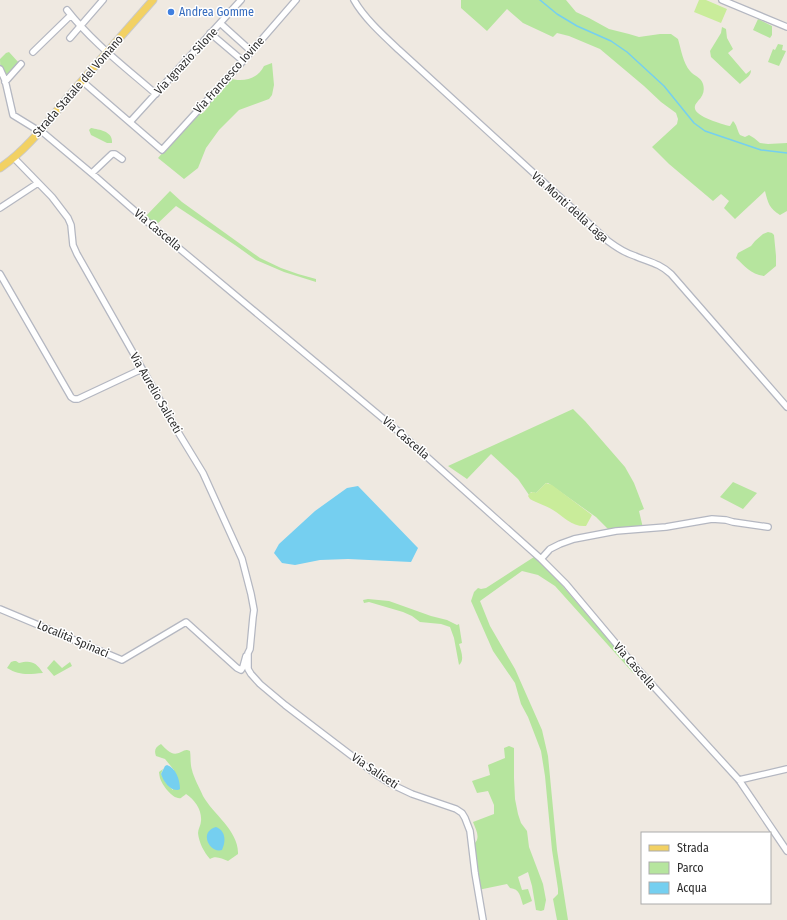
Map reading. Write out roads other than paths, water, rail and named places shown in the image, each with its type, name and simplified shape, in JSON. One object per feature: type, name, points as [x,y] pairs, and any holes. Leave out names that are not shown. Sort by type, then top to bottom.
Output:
[{"type":"main road","name":"Strada Statale del Vomano","points":[[0,168],[25,148],[153,0]]},
{"type":"street","points":[[70,38],[103,0]]},
{"type":"street","name":"Via Ignazio Silone","points":[[130,122],[241,0]]},
{"type":"street","name":"Via Francesco Iovine","points":[[130,122],[162,150],[296,0]]},
{"type":"street","name":"Via Monti della Laga","points":[[354,0],[366,17],[399,50],[608,241],[619,249],[660,265],[671,274],[787,407]]},
{"type":"street","points":[[722,0],[731,1],[787,27]]},
{"type":"street","points":[[67,10],[71,16],[108,52],[156,94]]},
{"type":"street","points":[[33,52],[71,16]]},
{"type":"street","points":[[220,23],[252,51]]},
{"type":"street","points":[[210,33],[243,61]]},
{"type":"street","points":[[5,82],[21,64]]},
{"type":"street","name":"Via Cascella","points":[[0,69],[5,82],[13,115],[40,130],[92,173],[144,219],[398,431],[541,559],[566,584],[634,665],[739,780],[787,851]]},
{"type":"street","points":[[82,81],[130,122]]},
{"type":"street","points":[[92,173],[112,154],[115,154],[122,159]]},
{"type":"street","name":"Via Aurelio Saliceti","points":[[14,158],[52,197],[68,218],[71,225],[72,243],[76,252],[203,474],[242,559],[252,594],[254,610],[250,649]]},
{"type":"street","points":[[0,208],[38,183]]},
{"type":"street","points":[[0,274],[71,397],[78,399],[142,369]]},
{"type":"street","points":[[541,559],[550,549],[560,544],[616,531],[666,527],[712,519],[768,527]]},
{"type":"street","name":"Località Spinaci","points":[[0,609],[122,660],[186,622],[241,670],[250,649]]},
{"type":"street","name":"Via Saliceti","points":[[250,649],[248,653],[248,668],[251,674],[285,705],[377,775],[412,794],[456,809],[462,813],[468,823],[470,831],[483,920]]},
{"type":"street","points":[[739,780],[787,769]]},
{"type":"water","points":[[358,486],[418,548],[411,562],[348,559],[320,560],[295,565],[282,563],[274,553],[279,544],[315,511],[347,488]]},
{"type":"water","points":[[167,765],[173,769],[177,775],[180,786],[180,789],[178,790],[169,787],[162,777],[161,774]]},
{"type":"water","points":[[216,827],[222,831],[224,837],[222,850],[213,849],[208,842],[208,833]]},
{"type":"waterway","points":[[540,0],[557,14],[577,26],[611,41],[627,52],[664,86],[694,123],[705,131],[761,150],[787,153]]},
{"type":"place","name":"Andrea Gomme","points":[[171,12]]}]
